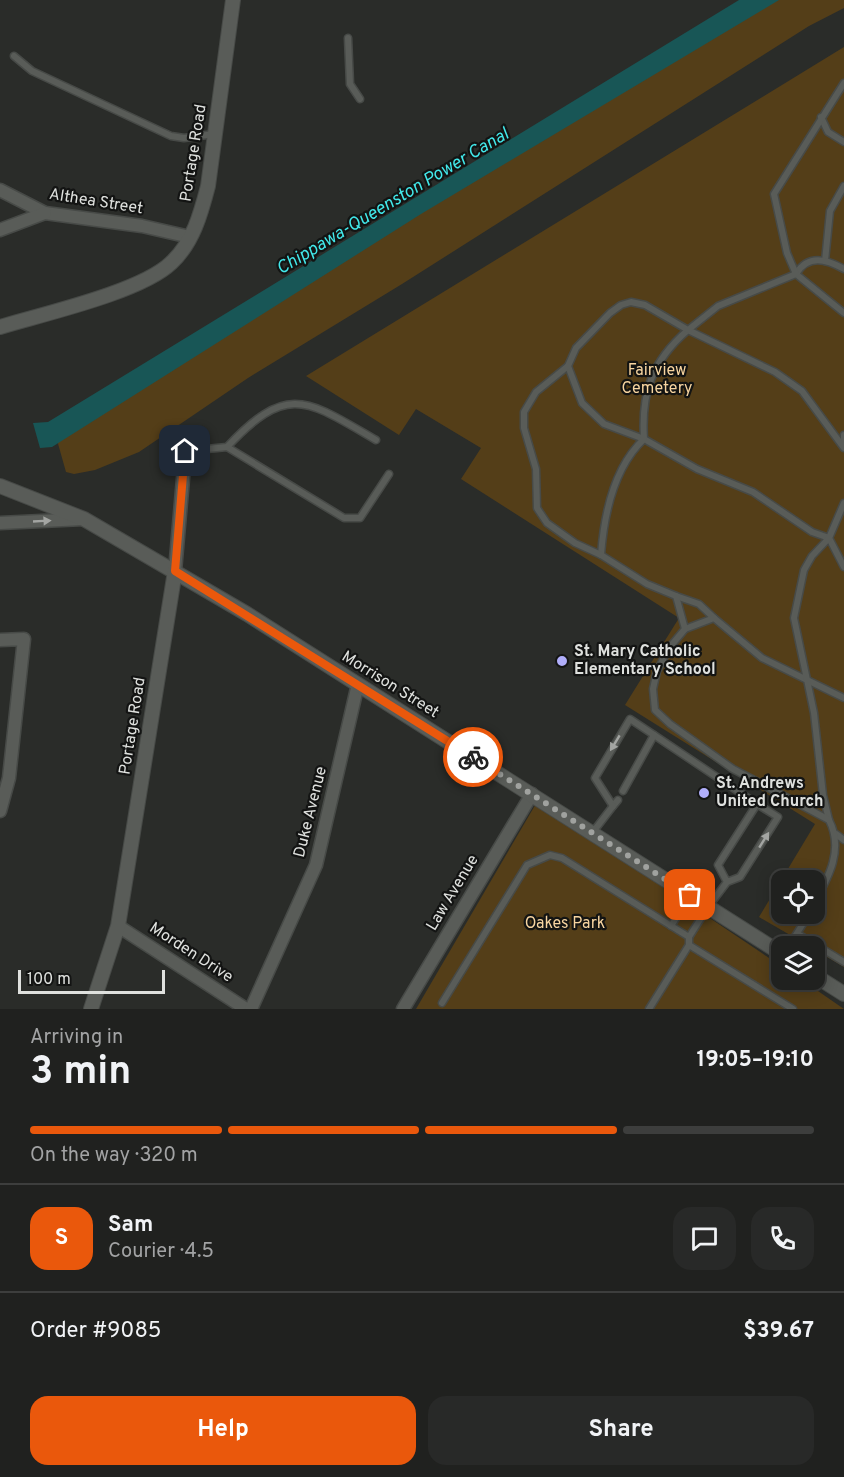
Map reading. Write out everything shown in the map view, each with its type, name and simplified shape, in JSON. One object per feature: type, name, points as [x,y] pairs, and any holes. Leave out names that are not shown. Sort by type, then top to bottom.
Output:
[{"type":"street","name":"Portage Road","points":[[0,327],[149,279],[171,264],[190,237],[201,213],[208,186],[233,0]]},
{"type":"street","name":"Althea Street","points":[[0,190],[45,213],[142,226],[190,237]]},
{"type":"street","points":[[0,230],[45,213]]},
{"type":"street","name":"Portage Road","points":[[91,1009],[118,926],[175,571],[185,447]]},
{"type":"street","name":"Morrison Street","points":[[0,486],[84,519],[175,571],[358,684],[771,947]]},
{"type":"street","points":[[0,522],[84,519]]},
{"type":"street","points":[[0,640],[23,639],[9,778],[0,811]]},
{"type":"street","name":"Duke Avenue","points":[[251,1009],[316,865],[358,684]]},
{"type":"street","name":"Law Avenue","points":[[403,1009],[531,794]]},
{"type":"street","name":"Morden Drive","points":[[118,926],[246,1009]]},
{"type":"street","points":[[825,982],[844,994]]},
{"type":"lane","points":[[348,38],[350,84],[360,99]]},
{"type":"lane","points":[[14,56],[32,71],[171,136],[184,138],[214,134]]},
{"type":"lane","points":[[844,82],[774,194],[787,253],[796,274],[844,313]]},
{"type":"lane","points":[[821,117],[828,132],[844,142]]},
{"type":"lane","points":[[825,261],[830,212],[844,186]]},
{"type":"lane","points":[[601,555],[607,509],[631,452],[644,439],[642,410],[647,388],[665,354],[688,330],[718,306],[796,274],[802,264],[812,259],[844,268]]},
{"type":"lane","points":[[844,448],[802,391],[775,372],[688,330],[645,305],[631,302],[621,305],[610,313],[576,348],[568,366],[536,392],[524,412],[524,428],[536,469],[537,508],[547,523],[561,534],[601,555],[647,584],[699,604],[762,658],[844,698]]},
{"type":"lane","points":[[568,366],[582,403],[604,424],[644,439],[697,469],[753,492],[812,532],[829,538],[844,567]]},
{"type":"lane","points":[[227,447],[248,424],[279,406],[300,402],[329,413],[376,440]]},
{"type":"lane","points":[[844,435],[844,442]]},
{"type":"lane","points":[[185,447],[227,447],[344,518],[360,519],[389,474]]},
{"type":"lane","points":[[844,503],[829,538],[812,556],[804,570],[794,618],[829,820],[836,834],[844,840]]},
{"type":"lane","points":[[676,596],[685,629]]},
{"type":"lane","points":[[714,618],[685,629],[669,648],[657,671],[652,689],[655,710],[670,724],[733,769],[829,820]]},
{"type":"lane","points":[[592,833],[615,803],[595,778],[630,719],[778,817],[740,877],[727,882],[708,907],[689,937],[689,945],[649,1009]]},
{"type":"lane","points":[[623,791],[654,735]]},
{"type":"lane","points":[[727,882],[718,865],[757,804]]},
{"type":"lane","points":[[825,883],[832,870],[836,834]]},
{"type":"lane","points":[[442,1003],[527,865],[550,855],[562,858],[689,937]]},
{"type":"lane","points":[[671,926],[690,895]]},
{"type":"lane","points":[[804,924],[798,934],[844,962]]},
{"type":"lane","points":[[689,945],[793,1009]]},
{"type":"green space","points":[[769,0],[844,0],[844,8],[809,26],[402,284],[248,378],[139,452],[95,470],[74,474],[66,472],[55,433]]},
{"type":"green space","name":"Fairview Cemetery","points":[[844,47],[844,967],[825,956],[825,936],[792,936],[771,924],[825,924],[825,870],[787,870],[815,824],[625,705],[679,618],[461,479],[481,448],[416,409],[399,435],[306,376]]},
{"type":"green space","name":"Oakes Park","points":[[537,802],[771,959],[771,990],[816,990],[844,1009],[416,1009]]},
{"type":"green space","name":"Fairview Cemetery","points":[[771,897],[771,924],[759,917]]},
{"type":"water","name":"Chippawa-Queenston Power Canal","points":[[739,0],[779,0],[421,214],[52,447],[40,448],[33,423],[48,422]]},
{"type":"way so far","points":[[473,757],[690,895]]},
{"type":"place","name":"St. Mary Catholic Elementary School","points":[[562,661]]},
{"type":"place","name":"St. Andrews United Church","points":[[704,793]]},
{"type":"route","points":[[185,451],[175,571],[473,757]]}]
